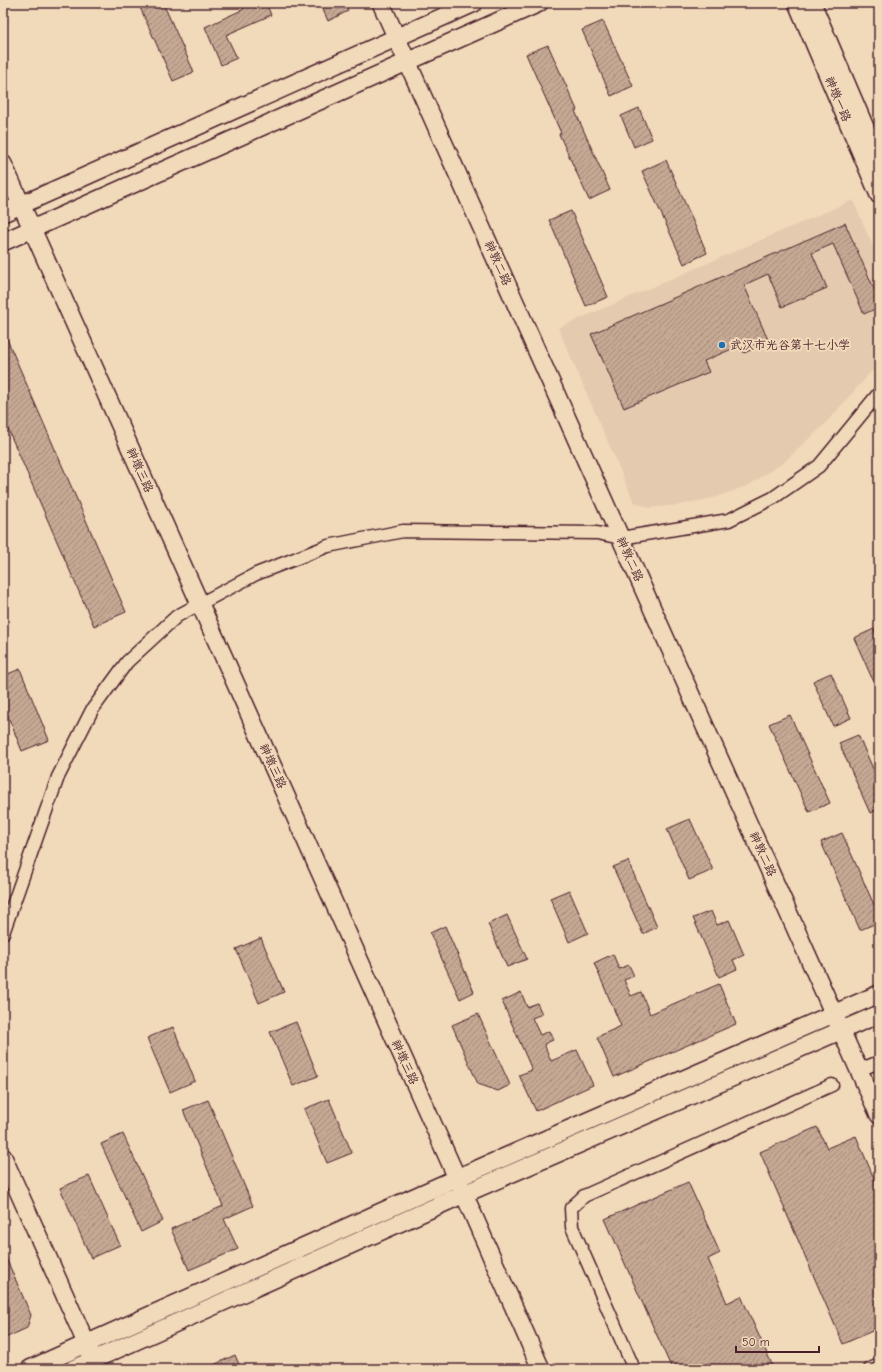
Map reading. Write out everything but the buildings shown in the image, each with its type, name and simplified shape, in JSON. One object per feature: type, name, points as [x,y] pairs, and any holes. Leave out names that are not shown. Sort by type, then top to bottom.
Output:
[{"type":"street","name":"神敦二路","points":[[381,3],[879,1115]]},
{"type":"street","points":[[3,213],[474,3]]},
{"type":"street","points":[[3,242],[539,3]]},
{"type":"street","name":"神墩一路","points":[[797,3],[879,195]]},
{"type":"street","name":"神墩一路","points":[[812,3],[879,160]]},
{"type":"street","name":"神墩三路","points":[[3,164],[541,1369]]},
{"type":"street","points":[[3,932],[58,778],[92,710],[127,662],[177,616],[256,574],[328,546],[403,531],[597,533],[621,538],[729,520],[773,498],[819,466],[879,393]]},
{"type":"street","points":[[30,1369],[457,1178],[879,994]]},
{"type":"street","points":[[73,1369],[96,1364],[464,1194],[879,1014]]},
{"type":"street","points":[[859,1070],[879,1062]]},
{"type":"street","points":[[634,1369],[572,1227],[571,1208],[584,1196],[832,1085]]},
{"type":"street","points":[[3,1157],[96,1364]]},
{"type":"street","points":[[870,1369],[879,1365]]},
{"type":"shaded area","name":"武汉市光谷第十七小学","points":[[853,200],[879,260],[879,363],[825,424],[783,463],[749,485],[717,497],[679,505],[650,508],[634,502],[558,328]]},
{"type":"place","name":"武汉市光谷第十七小学","points":[[722,345]]}]
